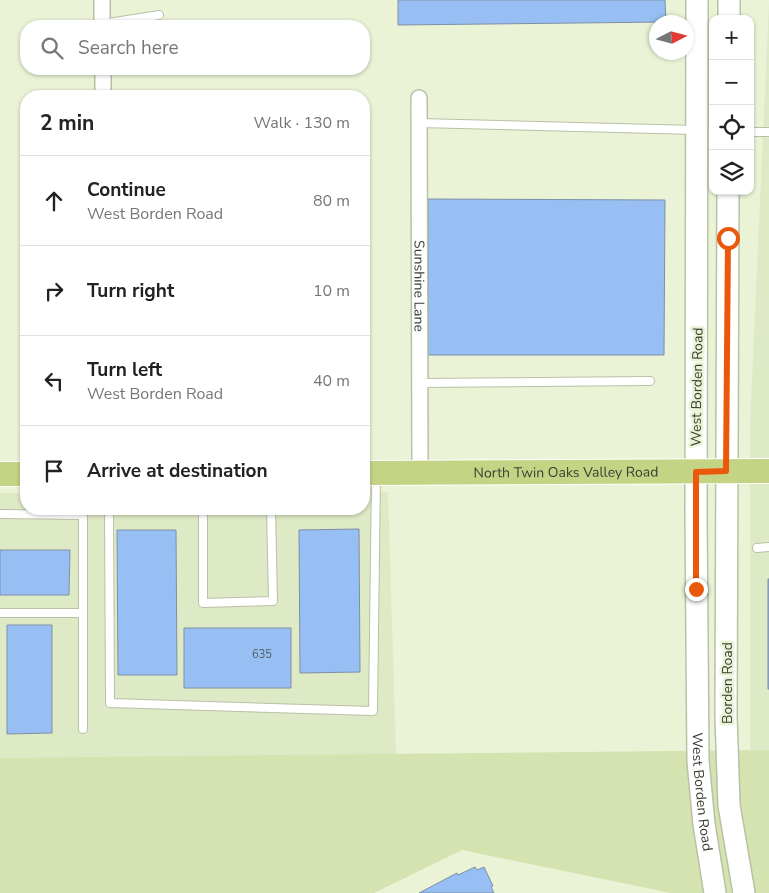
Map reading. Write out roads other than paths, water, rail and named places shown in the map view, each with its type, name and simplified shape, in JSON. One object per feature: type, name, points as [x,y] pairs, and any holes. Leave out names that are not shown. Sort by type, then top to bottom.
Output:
[{"type":"main road","name":"West Borden Road","points":[[697,0],[697,715],[698,761],[704,824],[715,893]]},
{"type":"main road","points":[[729,0],[729,15]]},
{"type":"main road","name":"West Borden Road","points":[[726,471],[728,195]]},
{"type":"main road","name":"Borden Road","points":[[726,471],[726,716],[729,805],[744,893]]},
{"type":"main road","name":"North Twin Oaks Valley Road","points":[[370,473],[769,471]]},
{"type":"main road","points":[[0,474],[20,474]]},
{"type":"street","points":[[102,0],[102,20]]},
{"type":"street","points":[[103,75],[104,90]]},
{"type":"street","name":"Sunshine Lane","points":[[419,98],[420,472]]},
{"type":"lane","points":[[130,20],[159,15]]},
{"type":"lane","points":[[419,123],[698,130]]},
{"type":"lane","points":[[754,132],[769,132]]},
{"type":"lane","points":[[419,383],[650,381]]},
{"type":"lane","points":[[109,515],[110,704],[373,711],[370,473]]},
{"type":"lane","points":[[0,514],[20,514]]},
{"type":"lane","points":[[83,515],[83,729]]},
{"type":"lane","points":[[203,515],[203,603],[272,601],[271,515]]},
{"type":"lane","points":[[757,548],[769,547]]},
{"type":"lane","points":[[0,613],[83,613]]}]
